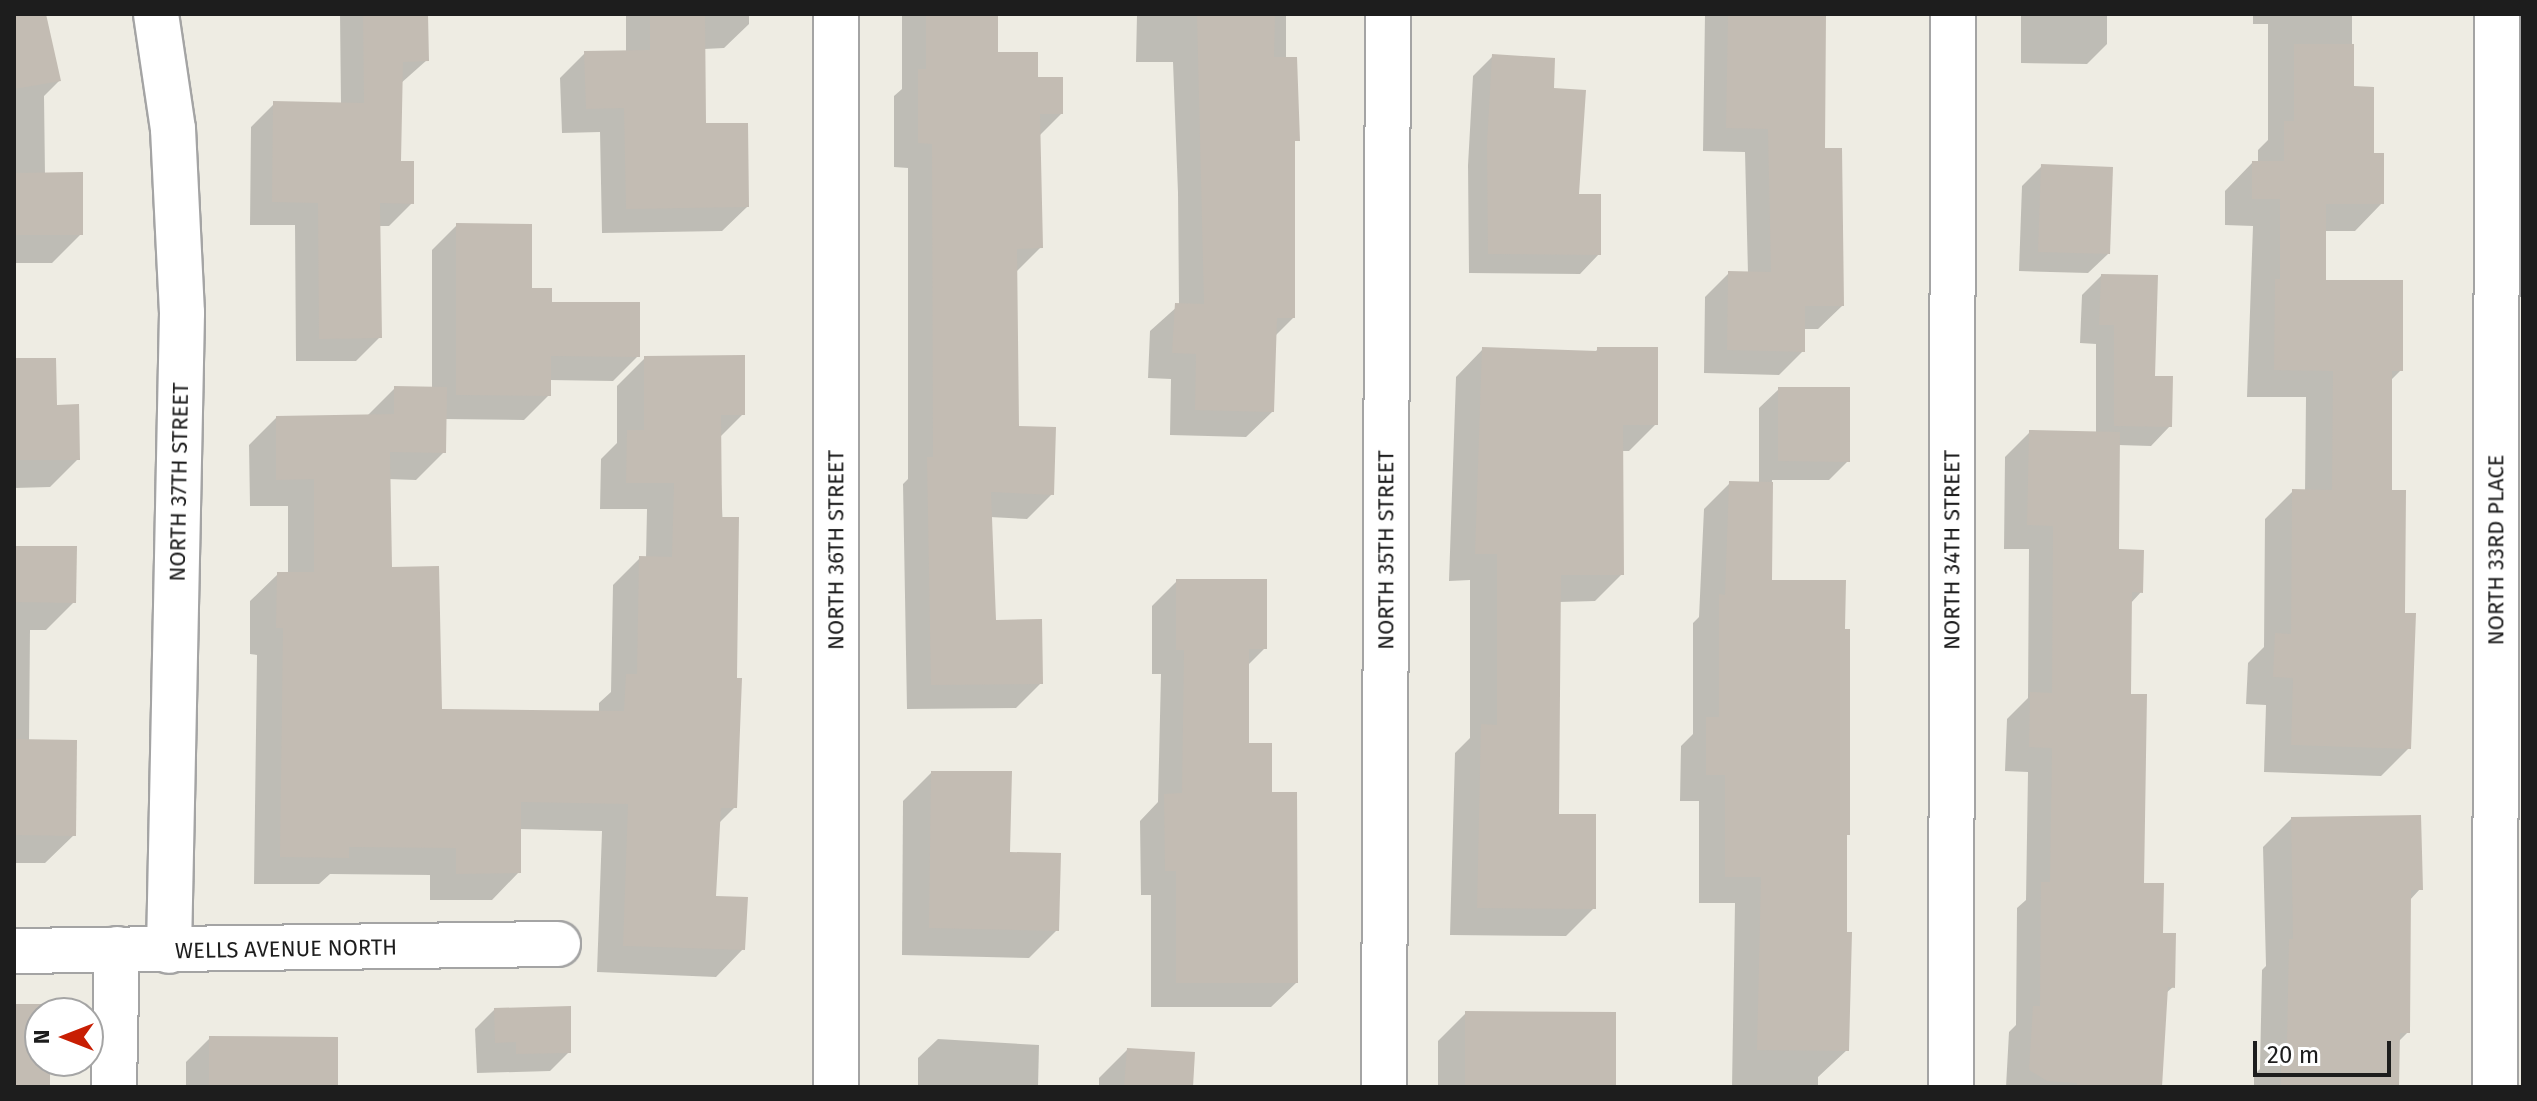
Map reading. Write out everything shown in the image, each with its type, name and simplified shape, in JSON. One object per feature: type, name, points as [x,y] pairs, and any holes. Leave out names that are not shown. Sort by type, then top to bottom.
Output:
[{"type":"street","name":"NORTH 37TH STREET","points":[[156,14],[173,129],[182,313],[169,951]]},
{"type":"street","name":"NORTH 36TH STREET","points":[[836,14],[836,1087]]},
{"type":"street","name":"NORTH 35TH STREET","points":[[1384,1087],[1388,14]]},
{"type":"street","name":"NORTH 34TH STREET","points":[[1951,1087],[1953,14]]},
{"type":"street","name":"NORTH 33RD PLACE","points":[[2495,1087],[2497,14]]},
{"type":"street","name":"WELLS AVENUE NORTH","points":[[14,951],[558,944]]},
{"type":"street","points":[[114,1087],[117,949]]},
{"type":"building","points":[[14,14],[46,14],[61,81],[14,89]]},
{"type":"building","points":[[363,14],[428,14],[429,61],[403,62],[401,161],[414,161],[414,204],[380,203],[382,338],[319,339],[318,203],[272,202],[273,101],[364,103]]},
{"type":"building","points":[[650,14],[705,14],[706,123],[748,123],[749,207],[626,209],[624,108],[586,109],[584,51],[650,50]]},
{"type":"building","points":[[926,14],[998,14],[998,52],[1038,52],[1038,77],[1063,77],[1063,114],[1040,114],[1043,248],[1017,249],[1019,426],[1056,427],[1054,495],[991,492],[996,620],[1042,619],[1043,684],[931,685],[927,457],[933,457],[932,144],[918,143],[918,69],[926,69]]},
{"type":"building","points":[[1197,14],[1275,14],[1274,57],[1297,57],[1300,141],[1295,141],[1295,318],[1277,318],[1274,412],[1195,410],[1196,354],[1172,353],[1175,303],[1204,304]]},
{"type":"building","points":[[1728,14],[1826,14],[1825,148],[1842,148],[1844,306],[1805,306],[1805,352],[1727,350],[1728,271],[1771,272],[1768,129],[1726,128]]},
{"type":"building","points":[[2294,44],[2354,44],[2354,86],[2374,87],[2374,153],[2384,153],[2384,204],[2326,204],[2326,280],[2403,280],[2403,371],[2392,371],[2392,490],[2406,490],[2405,613],[2416,613],[2411,749],[2291,745],[2293,678],[2273,677],[2275,633],[2291,634],[2292,489],[2332,490],[2333,371],[2274,370],[2275,279],[2280,279],[2280,199],[2252,199],[2252,161],[2284,161],[2284,121],[2294,121]]},
{"type":"building","points":[[1492,54],[1555,58],[1554,88],[1586,90],[1579,194],[1601,194],[1601,255],[1488,254],[1487,144]]},
{"type":"building","points":[[2041,164],[2113,167],[2110,254],[2038,252]]},
{"type":"building","points":[[83,172],[83,235],[14,235],[14,173]]},
{"type":"building","points":[[456,223],[532,224],[532,288],[552,288],[552,302],[640,302],[640,357],[551,356],[551,396],[456,395]]},
{"type":"building","points":[[2101,274],[2158,275],[2155,376],[2173,376],[2172,427],[2114,426],[2114,325],[2099,325]]},
{"type":"building","points":[[1482,347],[1597,351],[1597,347],[1658,347],[1658,425],[1623,425],[1624,575],[1561,575],[1559,814],[1596,814],[1596,909],[1477,908],[1481,724],[1497,725],[1497,554],[1475,554]]},
{"type":"building","points":[[745,355],[745,415],[721,415],[722,517],[739,517],[737,678],[742,678],[737,808],[721,808],[716,896],[748,897],[745,950],[623,946],[628,804],[521,802],[521,873],[456,874],[456,848],[349,847],[349,858],[280,857],[283,628],[276,628],[277,572],[314,572],[314,479],[276,480],[276,416],[394,414],[394,386],[447,387],[446,453],[390,452],[392,567],[439,566],[442,709],[624,711],[626,674],[637,674],[639,556],[672,557],[674,483],[626,483],[627,430],[644,430],[644,356]]},
{"type":"building","points":[[14,358],[56,358],[57,405],[79,404],[80,460],[14,460]]},
{"type":"building","points":[[1778,387],[1850,387],[1850,462],[1778,461]]},
{"type":"building","points":[[2029,430],[2120,432],[2119,549],[2144,550],[2143,593],[2132,592],[2131,694],[2147,694],[2144,883],[2164,883],[2163,933],[2176,933],[2175,988],[2168,987],[2162,1087],[2077,1087],[2077,1083],[2047,1081],[2029,1070],[2033,1006],[2040,1006],[2041,882],[2050,882],[2052,748],[2029,747],[2030,692],[2052,693],[2053,526],[2027,525]]},
{"type":"building","points":[[1729,481],[1773,482],[1772,580],[1846,580],[1845,629],[1850,629],[1847,932],[1852,932],[1849,1051],[1757,1050],[1761,877],[1725,877],[1725,775],[1706,775],[1706,717],[1719,717],[1719,594],[1725,595]]},
{"type":"building","points":[[14,546],[77,546],[76,603],[14,602]]},
{"type":"building","points":[[1176,579],[1267,579],[1267,649],[1249,649],[1249,743],[1272,743],[1272,792],[1297,792],[1298,983],[1176,983],[1176,871],[1165,871],[1164,794],[1182,793],[1184,650],[1176,650]]},
{"type":"building","points":[[14,739],[77,740],[76,836],[14,835]]},
{"type":"building","points":[[931,771],[1012,771],[1010,852],[1061,853],[1059,931],[929,928]]},
{"type":"building","points":[[2421,815],[2423,890],[2411,890],[2410,1033],[2400,1033],[2399,1087],[2281,1087],[2281,1044],[2287,1044],[2289,939],[2293,939],[2291,817]]},
{"type":"building","points":[[14,1004],[24,1004],[24,1077],[50,1077],[50,1087],[14,1087]]},
{"type":"building","points":[[571,1006],[571,1053],[516,1054],[516,1042],[495,1043],[494,1008]]},
{"type":"building","points":[[1465,1011],[1616,1012],[1616,1087],[1465,1087]]},
{"type":"building","points":[[209,1036],[338,1037],[338,1087],[209,1087]]},
{"type":"building","points":[[1127,1048],[1195,1052],[1193,1087],[1124,1087]]}]
